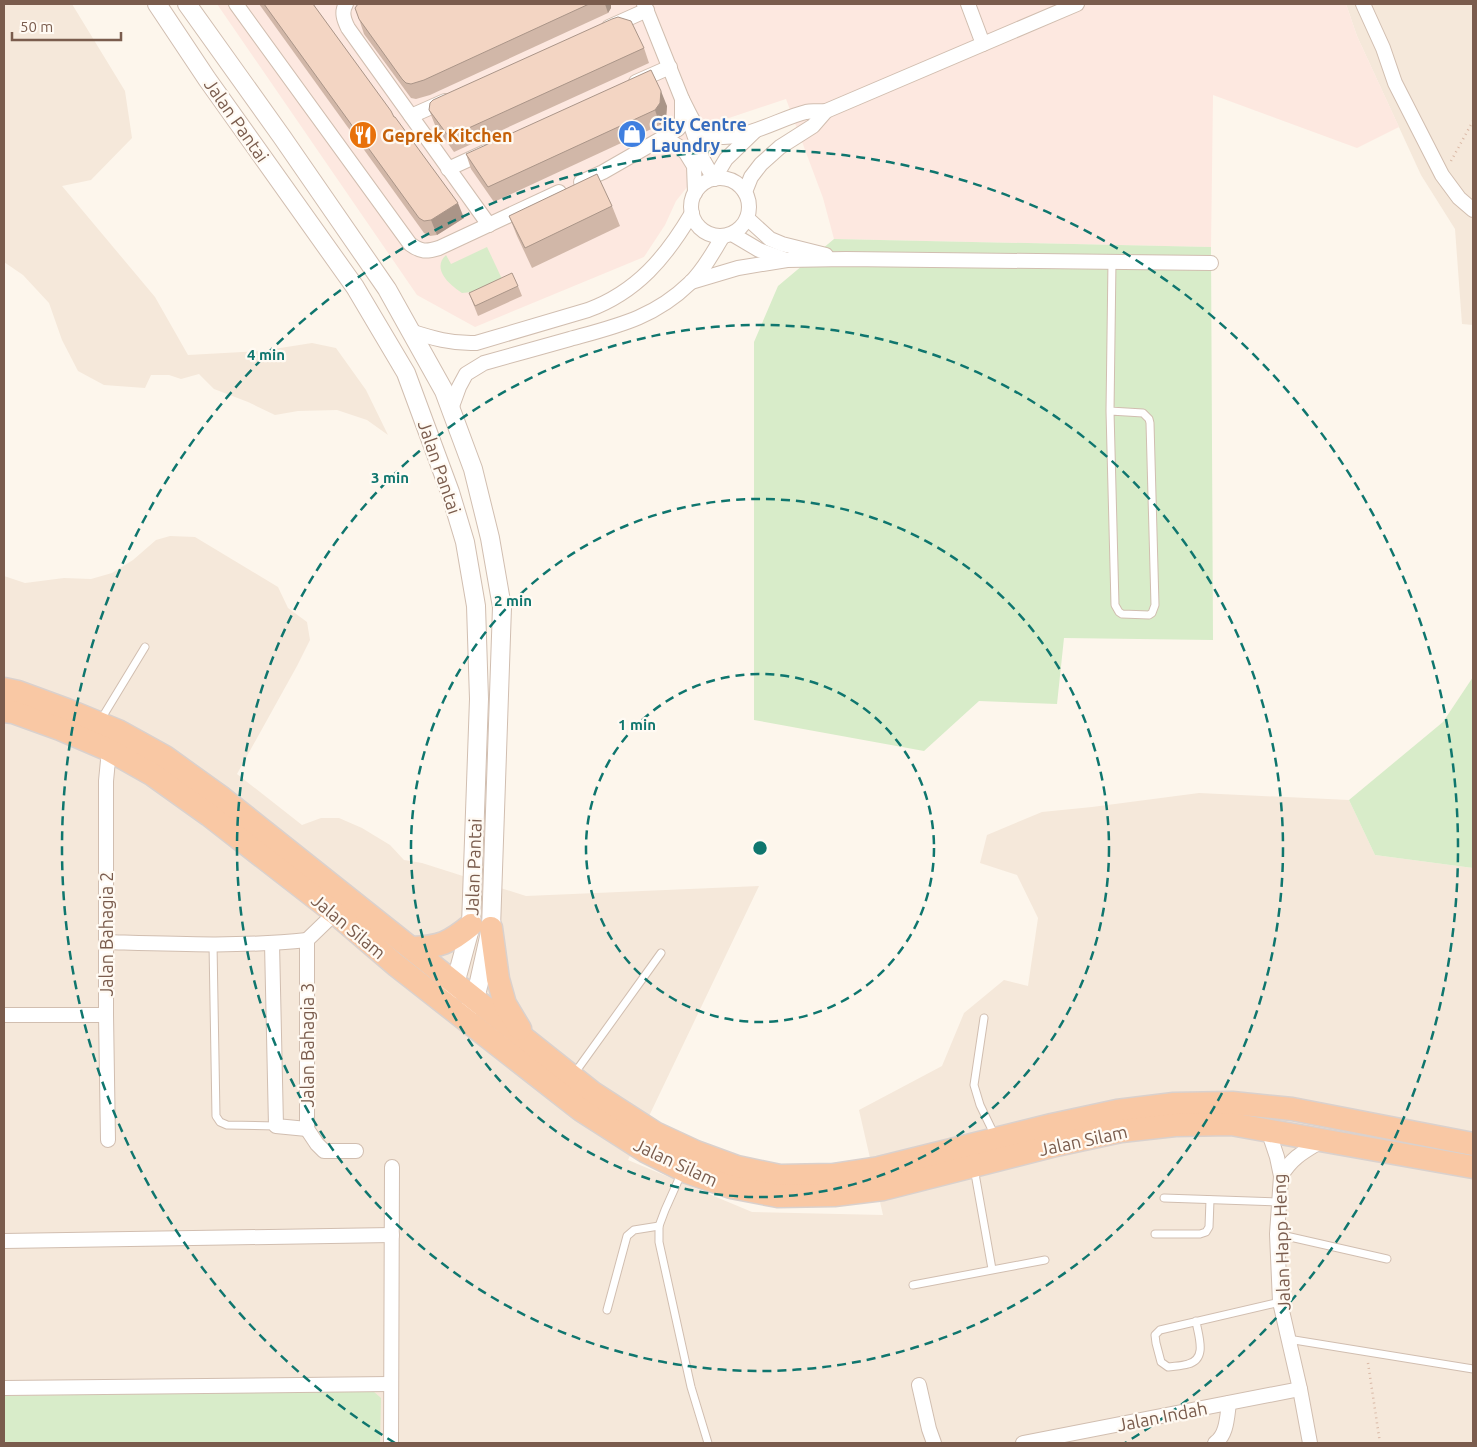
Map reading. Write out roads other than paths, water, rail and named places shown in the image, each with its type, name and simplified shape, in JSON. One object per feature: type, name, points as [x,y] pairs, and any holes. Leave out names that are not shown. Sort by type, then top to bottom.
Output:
[{"type":"highway","name":"Jalan Silam","points":[[4,690],[18,692],[68,710],[118,732],[165,757],[222,798],[455,984],[469,1009],[581,1110],[645,1151],[683,1169],[731,1187],[778,1196],[834,1195],[883,1188],[1056,1145],[1121,1131],[1175,1125],[1231,1124],[1473,1167]]},
{"type":"highway","name":"Jalan Silam","points":[[4,711],[13,712],[60,729],[109,750],[153,775],[209,815],[335,913],[396,966],[444,1003],[469,1009],[528,1042],[593,1093],[655,1134],[737,1168],[780,1176],[832,1175],[879,1168],[1052,1125],[1117,1111],[1174,1104],[1232,1103],[1292,1109],[1473,1144]]},
{"type":"highway","points":[[412,948],[431,948],[481,926],[505,1004],[528,1042]]},
{"type":"street","name":"Jalan Pantai","points":[[157,4],[207,79],[355,287],[406,373],[450,492],[465,542],[476,606],[481,926],[455,984],[444,1003]]},
{"type":"street","name":"Jalan Pantai","points":[[187,4],[381,281],[444,391],[473,469],[490,538],[502,607],[481,926],[469,1009]]},
{"type":"street","points":[[236,4],[410,244],[416,249],[427,251],[439,248],[489,226],[603,172],[655,143],[678,129],[682,124],[682,99]]},
{"type":"street","points":[[346,4],[343,8],[348,28],[489,226]]},
{"type":"street","points":[[970,4],[983,44]]},
{"type":"street","points":[[682,99],[696,125],[705,133],[717,136],[731,136],[807,112],[826,111],[1077,4]]},
{"type":"street","points":[[1363,4],[1395,83],[1442,175],[1459,198],[1473,210]]},
{"type":"street","points":[[601,30],[645,7],[670,67],[702,158],[714,179]]},
{"type":"street","points":[[625,87],[670,67]]},
{"type":"street","points":[[411,116],[457,96]]},
{"type":"street","points":[[745,192],[751,178],[761,164],[780,147],[813,126],[826,111]]},
{"type":"street","points":[[714,179],[726,160],[758,129]]},
{"type":"street","points":[[655,143],[673,143],[686,153],[694,166],[695,193],[692,213],[695,221],[703,230],[714,235],[727,235],[759,250],[787,260]]},
{"type":"street","points":[[448,169],[493,148]]},
{"type":"street","points":[[451,409],[459,386],[466,374],[484,363],[632,321],[660,307],[691,282],[727,235],[742,227],[750,206],[745,192],[731,180],[714,179],[703,184],[695,193]]},
{"type":"street","points":[[410,331],[442,341],[460,344],[476,343],[606,304],[645,276],[661,260],[692,213]]},
{"type":"street","points":[[747,218],[770,239],[782,244],[846,259]]},
{"type":"street","points":[[691,282],[738,268],[787,260],[1211,263]]},
{"type":"street","name":"Jalan Bahagia 2","points":[[4,1015],[106,1015],[106,781],[109,750]]},
{"type":"street","points":[[106,942],[213,944],[272,943],[307,940],[335,913]]},
{"type":"street","name":"Jalan Bahagia 3","points":[[307,940],[307,1129],[324,1151],[356,1151]]},
{"type":"street","points":[[272,943],[276,1126],[307,1129]]},
{"type":"street","points":[[106,1015],[108,1140]]},
{"type":"street","name":"Jalan Happ Heng","points":[[1268,1130],[1281,1176],[1277,1234],[1280,1302],[1310,1443]]},
{"type":"street","points":[[1281,1176],[1287,1165],[1298,1155],[1323,1140]]},
{"type":"street","points":[[391,1443],[392,1167]]},
{"type":"street","points":[[4,1241],[392,1235]]},
{"type":"street","points":[[4,1388],[390,1384]]},
{"type":"street","points":[[919,1385],[934,1443]]},
{"type":"street","name":"Jalan Indah","points":[[1023,1443],[1300,1390]]},
{"type":"street","points":[[1215,1443],[1219,1440],[1225,1428],[1229,1403]]},
{"type":"lane","points":[[1110,411],[1143,413],[1150,423],[1155,605],[1152,613],[1149,615],[1122,614],[1116,605],[1110,411],[1112,262]]},
{"type":"lane","points":[[99,723],[145,647]]},
{"type":"lane","points":[[213,944],[216,1116],[220,1122],[227,1126],[276,1126]]},
{"type":"lane","points":[[572,1077],[661,953]]},
{"type":"lane","points":[[984,1018],[974,1085],[980,1105],[996,1139]]},
{"type":"lane","points":[[974,1166],[992,1269]]},
{"type":"lane","points":[[683,1169],[664,1210],[659,1226],[659,1242],[689,1378],[708,1443]]},
{"type":"lane","points":[[1164,1198],[1279,1202]]},
{"type":"lane","points":[[1155,1234],[1200,1234],[1206,1232],[1209,1227],[1210,1200]]},
{"type":"lane","points":[[607,1310],[627,1236],[634,1230],[659,1226]]},
{"type":"lane","points":[[1277,1234],[1387,1259]]},
{"type":"lane","points":[[913,1285],[1045,1260]]},
{"type":"lane","points":[[1196,1321],[1201,1353],[1197,1360],[1190,1364],[1168,1367],[1161,1362],[1156,1343],[1156,1335],[1160,1330],[1196,1321],[1280,1302]]},
{"type":"lane","points":[[1288,1339],[1473,1368]]},
{"type":"place","name":"City Centre Laundry","points":[[632,134]]},
{"type":"place","name":"Geprek Kitchen","points":[[363,135]]}]
